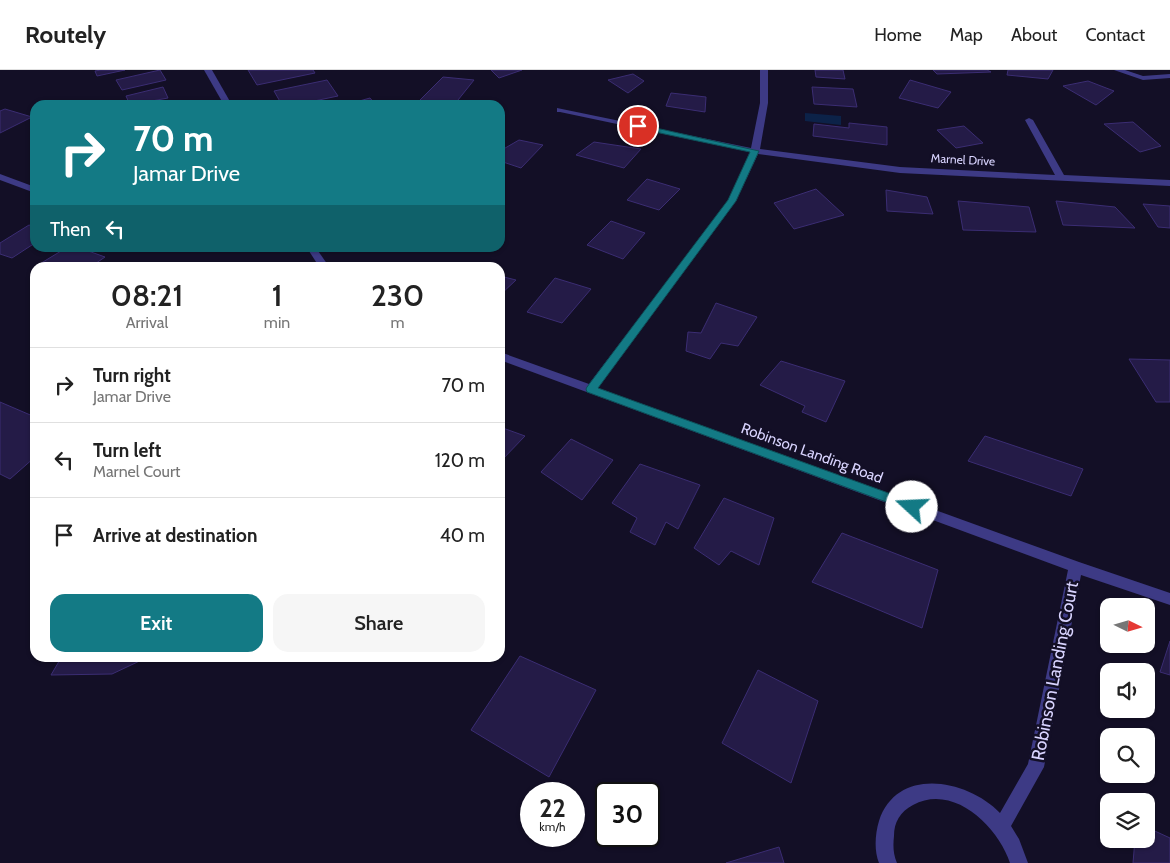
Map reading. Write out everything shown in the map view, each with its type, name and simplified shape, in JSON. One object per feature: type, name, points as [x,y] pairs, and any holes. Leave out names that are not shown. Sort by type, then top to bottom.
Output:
[{"type":"street","points":[[208,70],[225,100]]},
{"type":"street","points":[[591,389],[732,201],[755,151],[764,103],[764,70]]},
{"type":"street","points":[[1118,70],[1143,78],[1170,76]]},
{"type":"street","name":"Marnel Drive","points":[[560,110],[755,151],[900,170],[1170,183]]},
{"type":"street","points":[[1028,120],[1062,178]]},
{"type":"street","points":[[0,177],[30,188]]},
{"type":"street","name":"Robinson Landing Road","points":[[505,358],[1076,567],[1170,599]]},
{"type":"street","name":"Robinson Landing Court","points":[[1002,827],[1036,768],[1076,567]]},
{"type":"street","points":[[888,863],[886,858],[885,827],[894,808],[909,796],[938,790],[961,796],[983,808],[1002,827],[1017,855],[1019,863]]},
{"type":"water","points":[[805,113],[841,116],[841,125],[805,121]]},
{"type":"building","points":[[125,70],[97,76],[95,71]]},
{"type":"building","points":[[160,70],[166,80],[122,90],[116,80]]},
{"type":"building","points":[[248,70],[313,70],[315,73],[257,85]]},
{"type":"building","points":[[491,70],[522,70],[499,78]]},
{"type":"building","points":[[815,70],[843,70],[845,79],[816,77]]},
{"type":"building","points":[[933,70],[987,70],[991,72],[937,74]]},
{"type":"building","points":[[1008,70],[1053,70],[1048,79],[1007,75]]},
{"type":"building","points":[[633,74],[644,81],[628,93],[608,80]]},
{"type":"building","points":[[443,77],[474,80],[458,100],[420,100]]},
{"type":"building","points":[[327,80],[338,96],[319,100],[279,100],[274,91]]},
{"type":"building","points":[[910,80],[951,92],[938,108],[899,98]]},
{"type":"building","points":[[1088,81],[1114,91],[1096,105],[1063,86]]},
{"type":"building","points":[[163,87],[168,98],[128,100],[126,96]]},
{"type":"building","points":[[812,87],[853,89],[857,107],[814,104]]},
{"type":"building","points":[[671,93],[706,97],[705,112],[666,106]]},
{"type":"building","points":[[5,109],[30,118],[0,133],[0,111]]},
{"type":"building","points":[[1133,122],[1161,146],[1140,152],[1104,124]]},
{"type":"building","points":[[849,123],[887,127],[887,145],[813,136],[814,124],[849,128]]},
{"type":"building","points":[[964,126],[983,143],[956,148],[937,130]]},
{"type":"building","points":[[519,140],[543,145],[521,168],[505,163],[505,148]]},
{"type":"building","points":[[594,142],[641,149],[624,168],[576,155]]},
{"type":"building","points":[[647,179],[680,189],[659,210],[627,200]]},
{"type":"building","points":[[816,189],[844,215],[794,229],[774,203]]},
{"type":"building","points":[[886,190],[927,197],[933,214],[887,211]]},
{"type":"building","points":[[958,201],[1029,207],[1036,232],[963,230]]},
{"type":"building","points":[[1056,201],[1115,207],[1135,228],[1063,225]]},
{"type":"building","points":[[1143,204],[1170,206],[1170,228],[1158,227]]},
{"type":"building","points":[[611,221],[645,233],[623,259],[587,245]]},
{"type":"building","points":[[30,225],[30,246],[12,258],[0,254],[0,243]]},
{"type":"building","points":[[59,252],[91,252],[105,257],[98,262],[43,262]]},
{"type":"building","points":[[505,277],[516,280],[505,290]]},
{"type":"building","points":[[555,278],[591,289],[562,323],[527,312]]},
{"type":"building","points":[[716,303],[757,317],[738,346],[721,343],[710,359],[686,351],[688,332],[701,333]]},
{"type":"building","points":[[1129,359],[1170,360],[1170,402],[1156,402]]},
{"type":"building","points":[[781,361],[845,381],[826,422],[802,412],[805,406],[760,385]]},
{"type":"building","points":[[0,402],[30,415],[30,461],[10,479],[0,474]]},
{"type":"building","points":[[505,429],[525,436],[505,457]]},
{"type":"building","points":[[985,436],[1083,469],[1071,496],[968,461]]},
{"type":"building","points":[[571,439],[613,460],[582,500],[541,472]]},
{"type":"building","points":[[640,464],[700,485],[678,529],[666,522],[655,545],[630,532],[637,518],[612,503]]},
{"type":"building","points":[[724,498],[774,518],[759,565],[731,551],[719,565],[694,548]]},
{"type":"building","points":[[842,533],[938,570],[922,628],[812,582]]},
{"type":"building","points":[[1170,641],[1170,675],[1160,672]]},
{"type":"building","points":[[520,656],[596,690],[549,777],[471,730]]},
{"type":"building","points":[[59,662],[138,662],[112,674],[51,675]]},
{"type":"building","points":[[758,670],[818,701],[791,783],[722,743]]},
{"type":"building","points":[[1155,831],[1170,838],[1170,863],[1133,863],[1134,848],[1155,848]]},
{"type":"building","points":[[779,847],[784,863],[726,863]]},
{"type":"route","points":[[638,126],[755,151],[732,201],[591,389],[912,507]]}]
